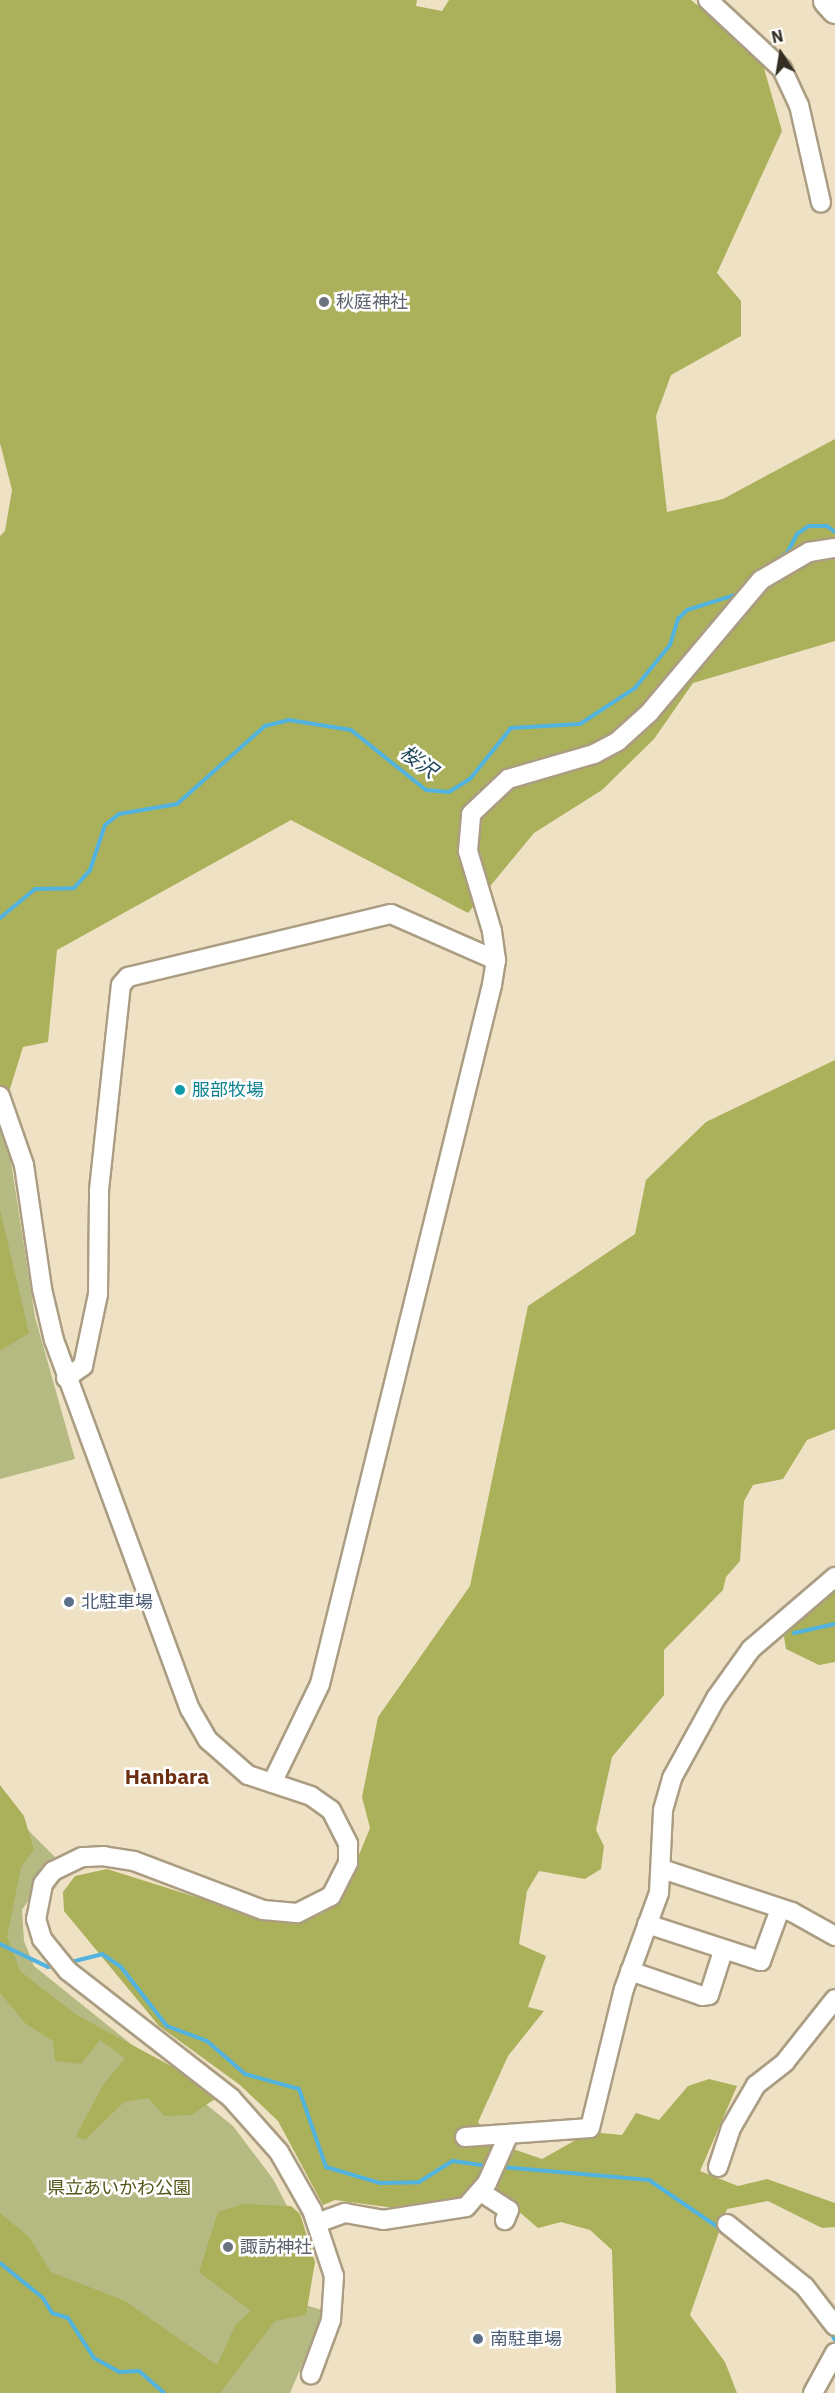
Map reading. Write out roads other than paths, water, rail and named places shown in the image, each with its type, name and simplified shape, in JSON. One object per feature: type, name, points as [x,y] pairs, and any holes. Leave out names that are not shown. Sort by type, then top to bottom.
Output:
[{"type":"highway","points":[[827,0],[835,9]]},
{"type":"street","points":[[708,0],[782,69],[799,105],[821,203]]},
{"type":"street","points":[[272,1783],[320,1684],[496,960],[468,851],[467,832],[480,802],[508,779],[594,754],[618,741],[649,713],[761,580],[809,552],[835,548]]},
{"type":"street","points":[[66,1378],[83,1366],[98,1294],[99,1190],[120,992],[128,977],[391,914],[496,960]]},
{"type":"street","points":[[0,1096],[22,1155],[42,1289],[66,1378],[190,1709],[208,1740],[230,1761],[272,1783],[311,1796],[331,1810],[342,1826],[348,1863],[331,1896],[314,1908],[280,1913],[134,1862],[82,1857],[53,1871],[38,1902],[42,1939],[68,1971],[246,2111],[279,2152],[317,2223],[331,2259],[333,2301],[311,2374]]},
{"type":"street","points":[[465,2137],[508,2136],[590,2128],[630,1971],[648,1924],[662,1869],[666,1795],[683,1754],[751,1649],[835,1577]]},
{"type":"street","points":[[662,1869],[780,1909],[835,1936]]},
{"type":"street","points":[[648,1924],[723,1951],[764,1959],[780,1909]]},
{"type":"street","points":[[630,1971],[702,1996],[708,1995],[723,1951]]},
{"type":"street","points":[[718,2167],[731,2128],[756,2085],[785,2062],[835,1999]]},
{"type":"street","points":[[317,2223],[345,2213],[384,2220],[458,2211],[481,2192],[508,2136]]},
{"type":"street","points":[[481,2192],[509,2210],[505,2220]]},
{"type":"street","points":[[727,2224],[805,2287],[835,2326]]},
{"type":"street","points":[[813,2393],[835,2353]]},
{"type":"waterway","name":"桜沢","points":[[760,571],[787,553],[797,534],[809,526],[827,526],[835,532]]},
{"type":"waterway","name":"桜沢","points":[[0,918],[35,889],[74,888],[90,870],[105,825],[119,814],[177,804],[265,726],[289,720],[351,730],[426,790],[449,792],[470,779],[511,728],[580,724],[635,688],[670,645],[678,619],[687,610],[738,594]]},
{"type":"waterway","points":[[794,1633],[835,1624]]},
{"type":"waterway","points":[[0,1944],[48,1967],[57,1965]]},
{"type":"waterway","points":[[67,1963],[102,1954],[121,1967],[167,2026],[207,2041],[245,2074],[299,2089],[326,2167],[380,2183],[419,2182],[453,2161],[490,2166]]},
{"type":"waterway","points":[[501,2167],[649,2180],[725,2232]]},
{"type":"waterway","points":[[0,2263],[43,2298],[52,2313],[68,2318],[94,2358],[119,2372],[139,2371],[164,2393]]},
{"type":"waterway","points":[[790,2286],[804,2300]]},
{"type":"waterway","points":[[830,2331],[835,2340]]},
{"type":"place","name":"秋庭神社","points":[[324,302]]},
{"type":"place","name":"服部牧場","points":[[180,1090]]},
{"type":"place","name":"北駐車場","points":[[69,1602]]},
{"type":"place","name":"諏訪神社","points":[[228,2247]]},
{"type":"place","name":"南駐車場","points":[[478,2339]]},
{"type":"district","name":"Hanbara","points":[[167,1776]]},
{"type":"park label","name":"県立あいかわ公園","points":[[119,2188]]}]
